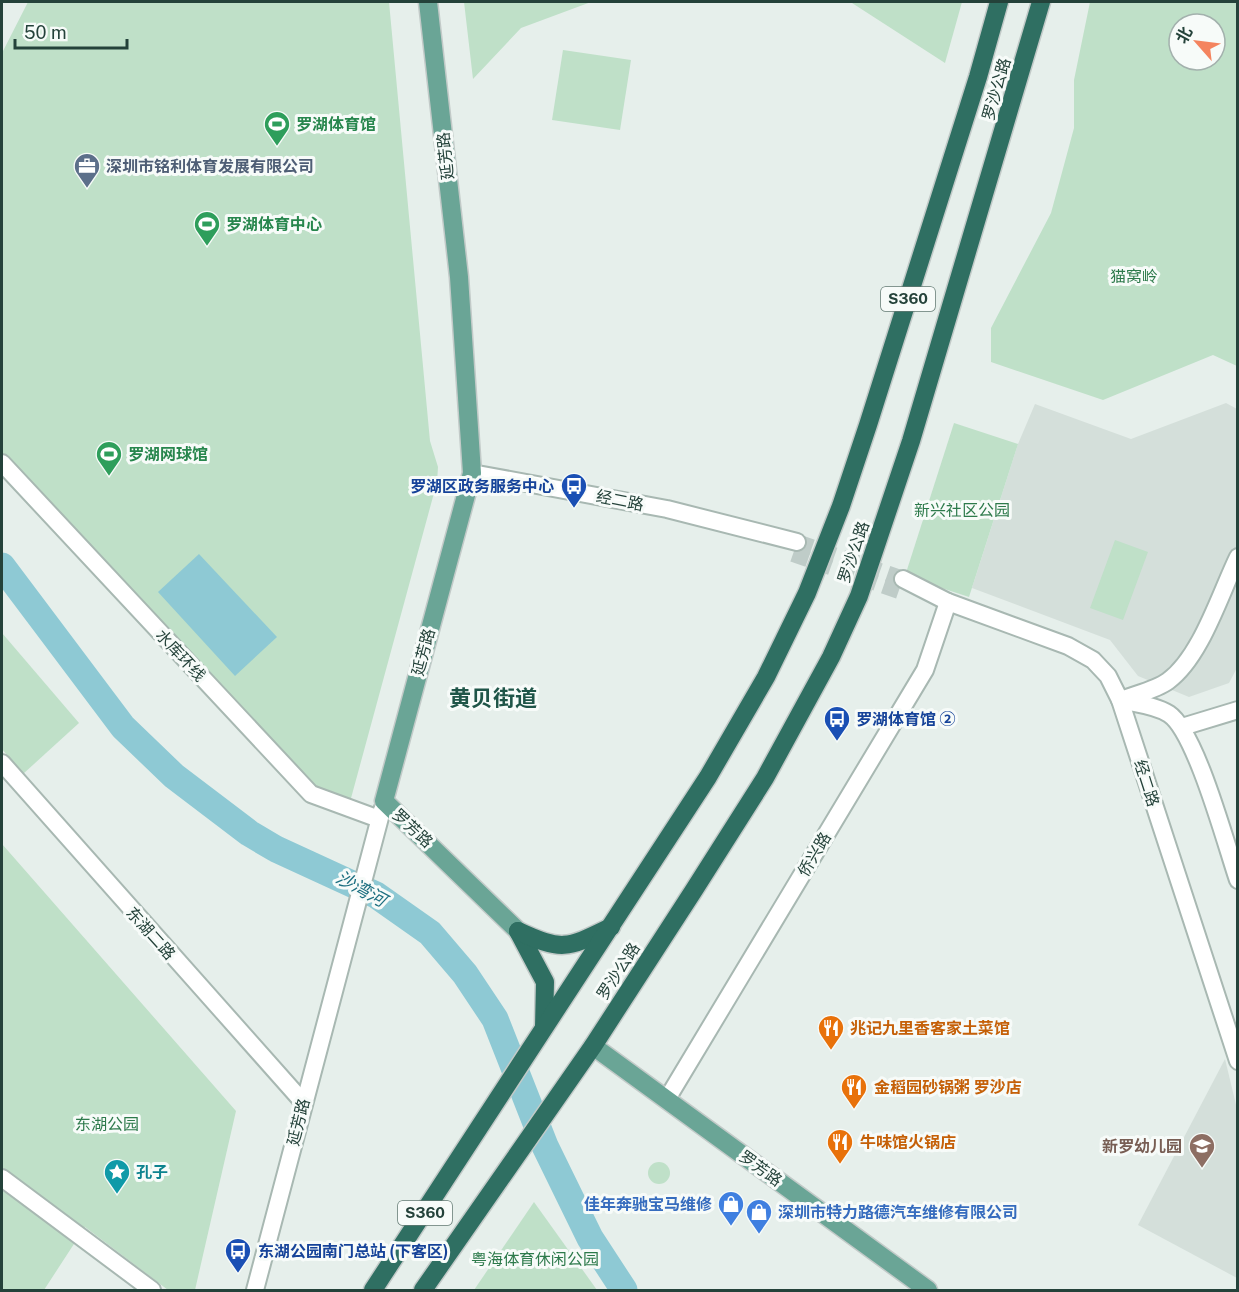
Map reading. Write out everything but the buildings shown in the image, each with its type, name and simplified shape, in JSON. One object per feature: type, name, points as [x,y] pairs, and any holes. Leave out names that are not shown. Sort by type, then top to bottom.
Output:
[{"type":"highway","name":"罗沙公路","points":[[543,1032],[708,777],[766,677],[807,593],[841,506],[868,425],[978,77],[999,2]]},
{"type":"highway","name":"罗沙公路","points":[[423,1290],[593,1046],[771,768],[804,711],[859,596],[911,441],[1041,2]]},
{"type":"highway","points":[[518,931],[552,946],[566,946],[613,927]]},
{"type":"highway","points":[[518,931],[545,982],[543,1032]]},
{"type":"highway","name":"S360","points":[[373,1290],[543,1032]]},
{"type":"main road","name":"延芳路","points":[[382,810],[472,473],[459,277],[428,2]]},
{"type":"main road","name":"罗芳路","points":[[382,810],[518,931]]},
{"type":"main road","name":"罗芳路","points":[[593,1046],[928,1290]]},
{"type":"street","name":"水库环线","points":[[2,463],[311,794],[382,810]]},
{"type":"street","name":"经二路","points":[[472,473],[667,509],[726,523],[795,548]]},
{"type":"street","points":[[1120,700],[1166,683],[1179,672],[1193,653],[1238,557]]},
{"type":"street","name":"经二路","points":[[901,585],[1068,646],[1084,655],[1108,676],[1120,700],[1238,1061]]},
{"type":"street","name":"侨兴路","points":[[667,1099],[925,670],[948,602]]},
{"type":"street","points":[[1120,700],[1158,708],[1171,715],[1182,727],[1193,748],[1238,880]]},
{"type":"street","points":[[1182,727],[1238,710]]},
{"type":"street","name":"东湖二路","points":[[2,763],[303,1102]]},
{"type":"street","name":"延芳路","points":[[255,1290],[382,810]]},
{"type":"street","points":[[2,1178],[152,1290]]},
{"type":"shaded area","points":[[1226,403],[1237,409],[1238,666],[1229,683],[1189,697],[1138,676],[1110,640],[972,588],[1018,444],[1035,404],[1131,439]]},
{"type":"shaded area","name":"新罗幼儿园","points":[[1225,1059],[1238,1113],[1237,1278],[1138,1225]]},
{"type":"green space","name":"罗湖体育中心","points":[[28,2],[389,2],[430,441],[438,467],[437,482],[347,813],[306,799],[2,477],[2,53]]},
{"type":"green space","points":[[464,2],[591,2],[521,28],[473,79]]},
{"type":"green space","points":[[844,2],[962,2],[945,63],[852,3]]},
{"type":"green space","name":"猫窝岭","points":[[1090,2],[1238,2],[1237,366],[1213,355],[1103,400],[991,362],[991,328],[1051,213],[1074,128],[1074,80]]},
{"type":"green space","points":[[563,50],[631,60],[620,130],[552,120]]},
{"type":"green space","name":"新兴社区公园","points":[[954,423],[1018,444],[969,597],[905,576]]},
{"type":"green space","points":[[1115,540],[1148,552],[1123,620],[1090,608]]},
{"type":"green space","points":[[2,633],[79,723],[23,774],[2,749]]},
{"type":"green space","name":"东湖公园","points":[[2,844],[236,1111],[195,1290],[168,1290],[85,1227],[44,1290],[2,1290]]},
{"type":"green space","points":[[659,1162],[667,1165],[670,1173],[667,1181],[659,1184],[651,1181],[648,1173],[651,1165]]},
{"type":"green space","name":"粤海体育休闲公园","points":[[534,1202],[597,1290],[474,1290]]},
{"type":"water","points":[[199,554],[277,637],[235,676],[158,592]]},
{"type":"waterway","name":"沙湾河","points":[[2,566],[123,727],[174,776],[249,833],[276,849],[376,895],[430,933],[465,974],[495,1019],[545,1146],[590,1238],[624,1290]]},
{"type":"tunnel","points":[[797,542],[903,579]]},
{"type":"tunnel","points":[[793,554],[899,591]]},
{"type":"place","name":"罗湖体育馆","points":[[277,147]]},
{"type":"place","name":"深圳市铭利体育发展有限公司","points":[[87,189]]},
{"type":"place","name":"罗湖体育中心","points":[[207,247]]},
{"type":"place","name":"罗湖网球馆","points":[[109,477]]},
{"type":"place","name":"罗湖区政务服务中心","points":[[574,509]]},
{"type":"place","name":"罗湖体育馆 ②","points":[[837,742]]},
{"type":"place","name":"兆记九里香客家土菜馆","points":[[831,1051]]},
{"type":"place","name":"金稻园砂锅粥 罗沙店","points":[[854,1110]]},
{"type":"place","name":"牛味馆火锅店","points":[[840,1165]]},
{"type":"place","name":"新罗幼儿园","points":[[1202,1169]]},
{"type":"place","name":"孔子","points":[[117,1195]]},
{"type":"place","name":"佳年奔驰宝马维修","points":[[731,1227]]},
{"type":"place","name":"深圳市特力路德汽车维修有限公司","points":[[759,1235]]},
{"type":"place","name":"东湖公园南门总站 (下客区)","points":[[238,1274]]},
{"type":"district","name":"黄贝街道","points":[[493,698]]}]
